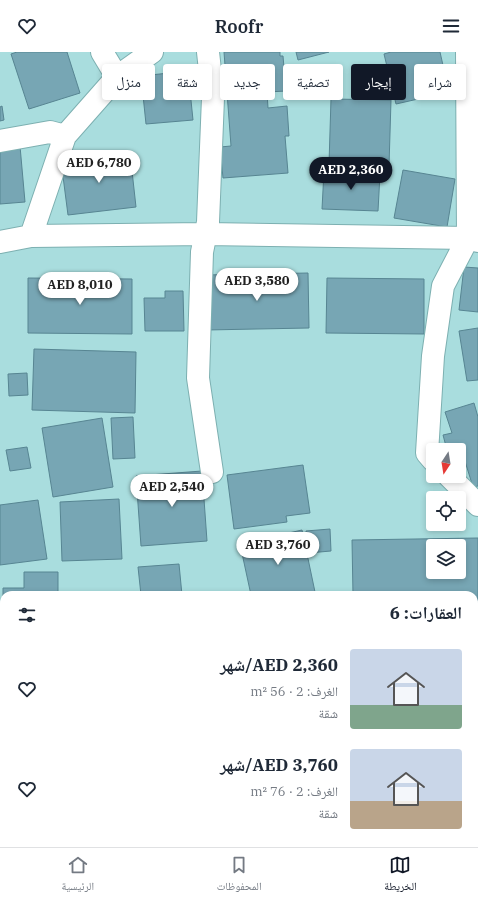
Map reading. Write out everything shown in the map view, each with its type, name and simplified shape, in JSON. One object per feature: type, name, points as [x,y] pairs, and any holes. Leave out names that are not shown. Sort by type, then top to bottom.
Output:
[{"type":"street","points":[[102,52],[109,64]]},
{"type":"street","points":[[135,64],[152,52]]},
{"type":"street","points":[[208,52],[213,98],[208,222],[202,252],[198,378],[212,472]]},
{"type":"street","points":[[428,443],[433,356],[444,286],[473,240],[467,52]]},
{"type":"street","points":[[31,236],[65,136],[102,94]]},
{"type":"street","points":[[0,141],[50,132],[65,136]]},
{"type":"street","points":[[0,242],[31,236],[205,234],[473,240]]},
{"type":"street","points":[[456,483],[478,506]]},
{"type":"building","points":[[17,52],[67,52],[80,93],[29,109],[11,54]]},
{"type":"building","points":[[224,52],[280,52],[280,56],[283,56],[284,64],[283,91],[275,92],[275,64],[225,64]]},
{"type":"building","points":[[296,52],[329,52],[298,60]]},
{"type":"building","points":[[391,52],[440,52],[443,64],[414,64],[414,100],[396,104],[395,100],[406,100],[406,64],[386,64],[384,54]]},
{"type":"building","points":[[163,74],[163,100],[191,100],[193,120],[146,124],[144,100],[155,100],[155,75]]},
{"type":"building","points":[[228,100],[268,100],[268,108],[287,106],[289,136],[285,136],[288,173],[223,178],[220,147],[231,146]]},
{"type":"building","points":[[331,100],[391,100],[389,166],[329,164]]},
{"type":"building","points":[[2,106],[4,120],[0,121],[0,107]]},
{"type":"building","points":[[20,146],[25,202],[0,204],[0,147]]},
{"type":"building","points":[[130,153],[136,207],[68,215],[61,161]]},
{"type":"building","points":[[403,170],[455,179],[447,227],[394,218]]},
{"type":"building","points":[[324,171],[380,174],[378,211],[322,209]]},
{"type":"building","points":[[464,267],[478,268],[478,312],[459,310]]},
{"type":"building","points":[[308,273],[309,328],[206,330],[205,275]]},
{"type":"building","points":[[28,278],[132,279],[132,334],[28,333]]},
{"type":"building","points":[[327,278],[424,279],[424,334],[326,333]]},
{"type":"building","points":[[165,291],[183,291],[184,331],[145,331],[144,298],[165,298]]},
{"type":"building","points":[[478,328],[478,380],[467,381],[459,331]]},
{"type":"building","points":[[34,349],[136,352],[135,413],[32,410]]},
{"type":"building","points":[[27,373],[28,395],[9,396],[8,374]]},
{"type":"building","points":[[474,403],[478,417],[478,486],[473,487],[466,464],[466,443],[445,443],[443,435],[452,433],[445,412]]},
{"type":"building","points":[[133,417],[135,458],[113,459],[111,418]]},
{"type":"building","points":[[102,418],[113,487],[53,497],[42,428]]},
{"type":"building","points":[[27,447],[31,468],[10,471],[6,450]]},
{"type":"building","points":[[303,465],[310,513],[286,516],[287,522],[234,529],[227,475]]},
{"type":"building","points":[[202,471],[207,541],[141,546],[136,476]]},
{"type":"building","points":[[119,499],[122,559],[62,561],[60,502]]},
{"type":"building","points":[[38,500],[47,559],[0,565],[0,505]]},
{"type":"building","points":[[330,529],[331,551],[308,553],[306,531]]},
{"type":"building","points":[[302,530],[315,591],[250,591],[240,544]]},
{"type":"building","points":[[478,538],[478,591],[353,591],[352,540]]},
{"type":"building","points":[[179,564],[182,591],[141,591],[138,567]]},
{"type":"building","points":[[24,572],[58,572],[58,591],[3,591],[3,588],[24,588]]}]
